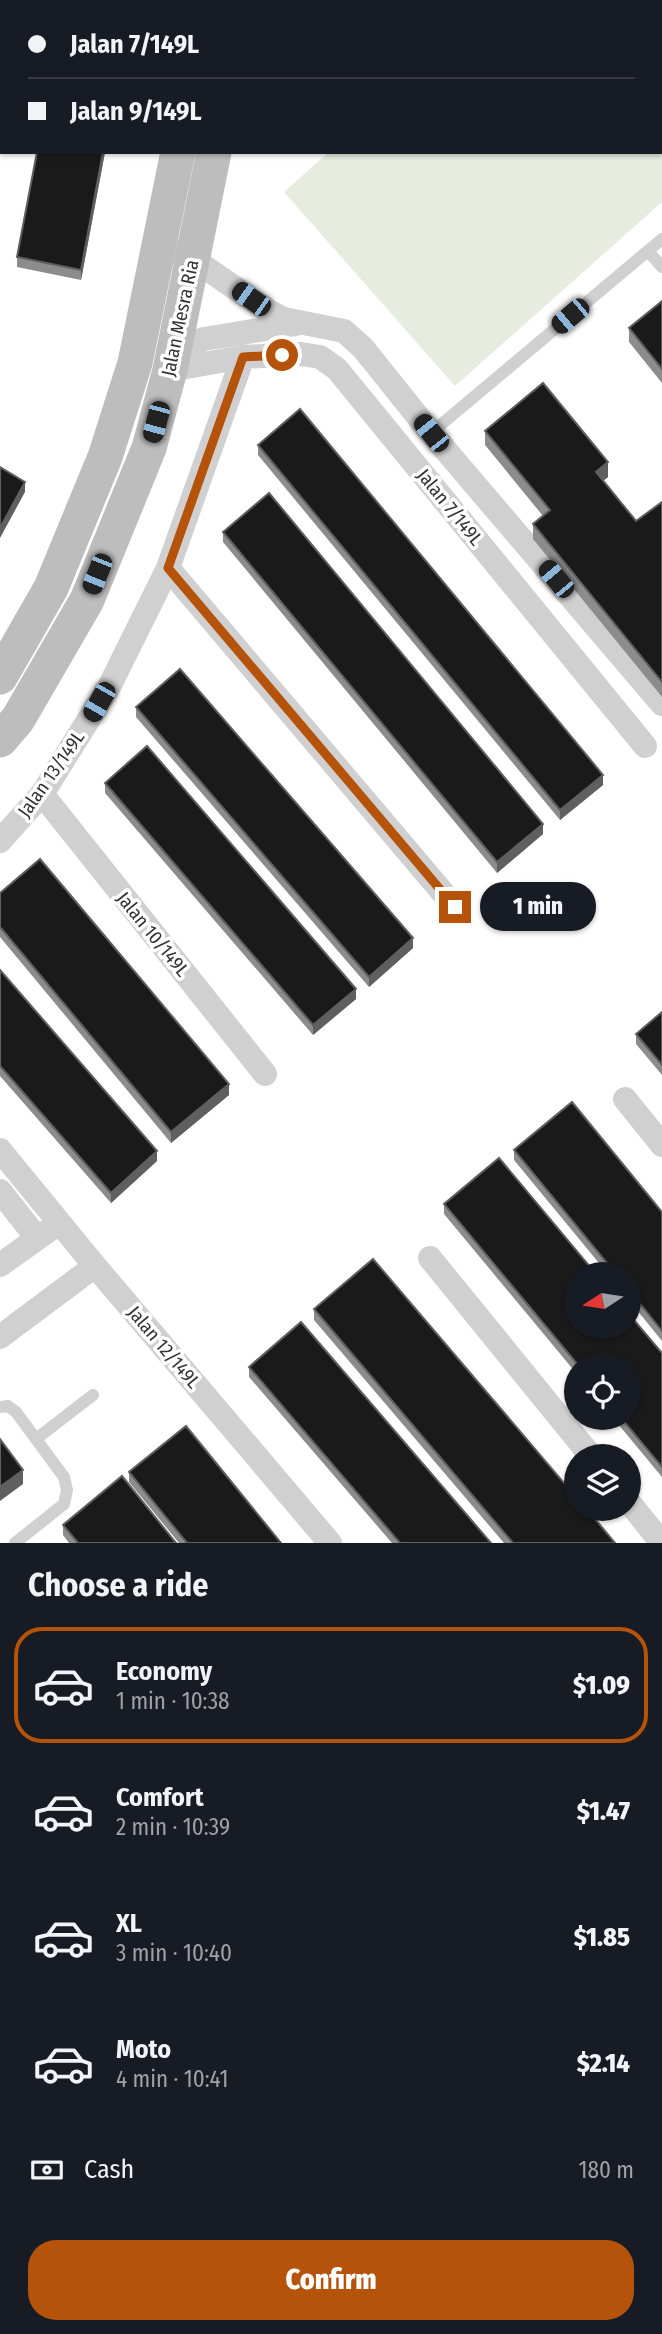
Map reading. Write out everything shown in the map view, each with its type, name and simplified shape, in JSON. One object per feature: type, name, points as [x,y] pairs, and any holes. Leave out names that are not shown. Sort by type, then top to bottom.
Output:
[{"type":"main road","name":"Jalan Mesra Ria","points":[[0,677],[51,588],[105,457],[135,363],[178,154]]},
{"type":"main road","name":"Jalan Mesra Ria","points":[[0,740],[18,719],[86,600],[149,449],[172,360],[214,154]]},
{"type":"street","points":[[159,247],[193,259],[284,319],[344,331],[363,348],[431,433],[662,704]]},
{"type":"street","points":[[172,360],[204,338],[303,323]]},
{"type":"street","name":"Jalan 7/149L","points":[[172,360],[301,354],[320,357],[337,369],[645,746]]},
{"type":"street","name":"Jalan 13/149L","points":[[0,841],[42,794],[108,687],[168,568],[243,357]]},
{"type":"street","points":[[168,568],[455,907]]},
{"type":"street","name":"Jalan 10/149L","points":[[42,794],[265,1074]]},
{"type":"street","points":[[625,1099],[662,1144]]},
{"type":"street","name":"Jalan 12/149L","points":[[0,1150],[330,1543]]},
{"type":"street","points":[[0,1191],[37,1238]]},
{"type":"street","points":[[0,1265],[59,1223]]},
{"type":"street","points":[[430,1258],[582,1444]]},
{"type":"street","points":[[0,1337],[95,1266]]},
{"type":"street","points":[[641,1517],[662,1543]]},
{"type":"lane","points":[[431,433],[662,239]]},
{"type":"lane","points":[[648,251],[662,267]]},
{"type":"lane","points":[[36,1439],[93,1395]]},
{"type":"lane","points":[[0,1407],[8,1406],[16,1412],[64,1477],[67,1490],[64,1504],[15,1543]]},
{"type":"shaded area","points":[[327,154],[662,154],[662,202],[455,386],[284,192]]},
{"type":"building","points":[[37,154],[103,154],[81,270],[17,257]]},
{"type":"building","points":[[662,301],[662,369],[629,328]]},
{"type":"building","points":[[543,383],[608,462],[596,472],[636,521],[662,502],[662,682],[533,524],[550,510],[485,431]]},
{"type":"building","points":[[300,409],[603,775],[560,810],[258,445]]},
{"type":"building","points":[[0,467],[25,482],[0,528]]},
{"type":"building","points":[[269,493],[543,824],[497,862],[223,532]]},
{"type":"building","points":[[180,669],[413,938],[369,977],[136,707]]},
{"type":"building","points":[[147,746],[356,989],[313,1025],[105,783]]},
{"type":"building","points":[[40,859],[229,1084],[171,1132],[0,927],[0,893]]},
{"type":"building","points":[[0,970],[157,1151],[111,1193],[0,1066]]},
{"type":"building","points":[[662,1012],[662,1065],[636,1034]]},
{"type":"building","points":[[572,1102],[662,1212],[662,1331],[641,1305],[641,1262],[606,1262],[514,1150]]},
{"type":"building","points":[[499,1158],[586,1262],[564,1262],[564,1339],[641,1339],[641,1328],[662,1353],[662,1467],[631,1430],[641,1430],[641,1353],[568,1353],[444,1204]]},
{"type":"building","points":[[373,1259],[564,1483],[564,1521],[597,1521],[615,1543],[513,1543],[314,1309]]},
{"type":"building","points":[[301,1322],[491,1543],[400,1543],[249,1367]]},
{"type":"building","points":[[186,1426],[281,1543],[187,1543],[129,1472]]},
{"type":"building","points":[[0,1439],[23,1470],[0,1487]]},
{"type":"building","points":[[122,1476],[176,1543],[78,1543],[63,1525]]},
{"type":"route","points":[[282,355],[243,357],[168,568],[455,907]]}]
